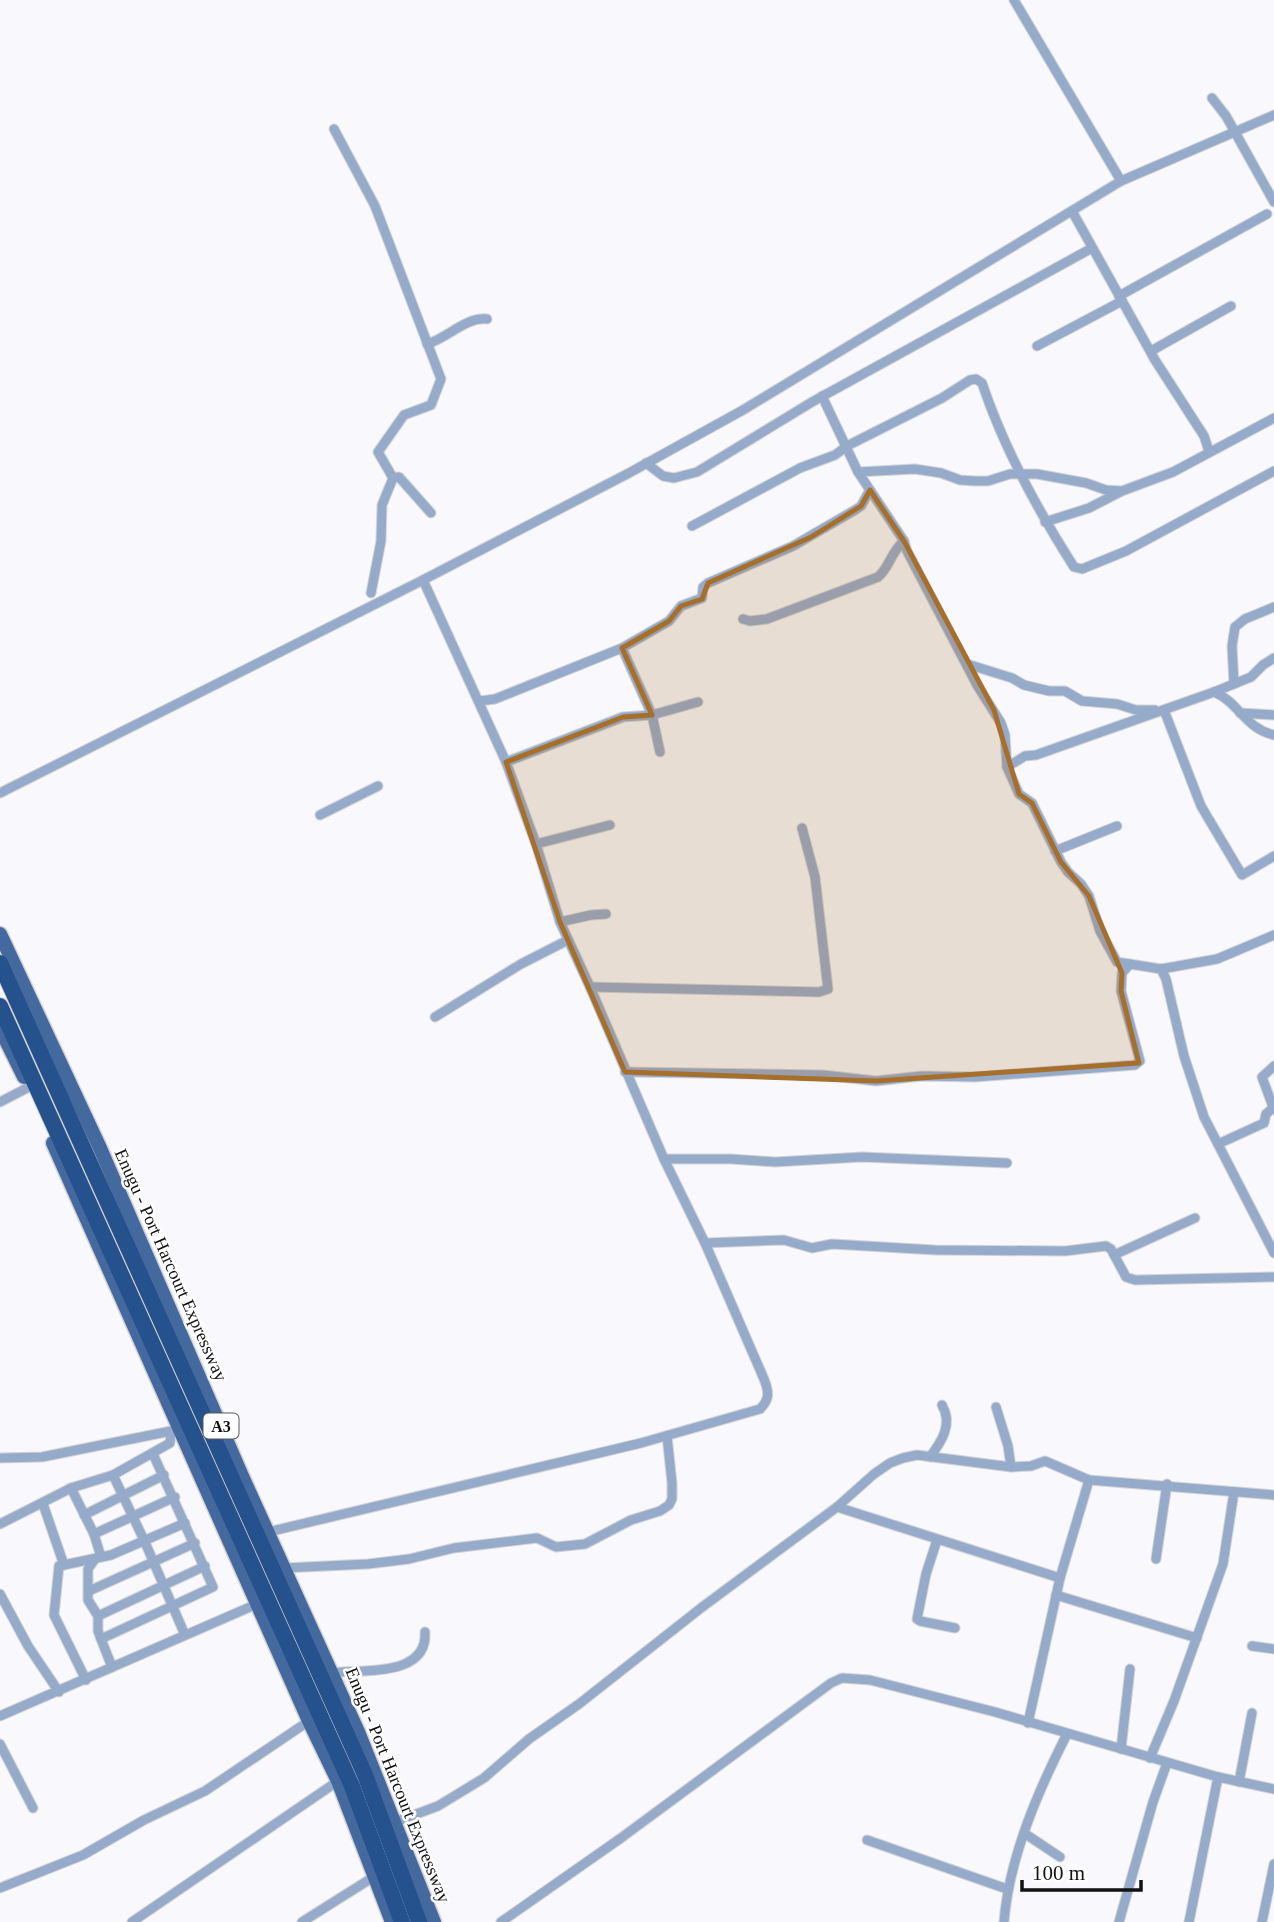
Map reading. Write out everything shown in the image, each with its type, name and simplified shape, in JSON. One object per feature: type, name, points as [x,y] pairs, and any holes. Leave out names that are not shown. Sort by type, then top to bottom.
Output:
[{"type":"highway","name":"Enugu - Port Harcourt Expressway","points":[[0,963],[365,1775],[419,1922]]},
{"type":"highway","name":"A3","points":[[0,1006],[352,1786],[402,1922]]},
{"type":"main road","name":"Enugu - Port Harcourt Expressway","points":[[0,934],[100,1148],[331,1673],[395,1822],[434,1922]]},
{"type":"main road","name":"A3","points":[[0,1028],[29,1087],[176,1430],[338,1781],[392,1922]]},
{"type":"street","points":[[1014,0],[1121,181]]},
{"type":"street","points":[[1212,98],[1219,104],[1274,202]]},
{"type":"street","points":[[0,793],[424,580],[646,463],[743,410],[1121,181],[1274,115]]},
{"type":"street","points":[[334,129],[375,206],[440,379],[431,405],[404,415],[378,452],[393,478]]},
{"type":"street","points":[[1072,211],[1151,352],[1204,436],[1209,452]]},
{"type":"street","points":[[1037,346],[1267,214]]},
{"type":"street","points":[[646,463],[663,475],[674,478],[697,472],[822,396],[1092,248]]},
{"type":"street","points":[[1151,352],[1231,306]]},
{"type":"street","points":[[427,344],[438,341],[471,320],[487,319]]},
{"type":"street","points":[[692,526],[800,468],[828,458],[976,379],[982,383],[1020,475],[1045,522],[1074,567],[1082,569],[1155,536],[1274,471]]},
{"type":"street","points":[[625,1072],[789,1074],[876,1081],[922,1076],[975,1077],[1135,1065],[1140,1061],[1121,990],[1122,973],[1100,930],[1089,896],[1082,884],[1068,872],[1055,851],[1032,803],[1019,794],[1007,768],[1005,735],[995,710],[977,685],[904,541],[858,472],[822,396]]},
{"type":"street","points":[[1045,522],[1088,508],[1122,491],[1173,472],[1274,418]]},
{"type":"street","points":[[858,472],[915,468],[942,473],[960,480],[975,481],[1040,474],[1106,490],[1122,491]]},
{"type":"street","points":[[393,478],[399,477],[431,513]]},
{"type":"street","points":[[371,593],[381,541],[383,505],[393,478]]},
{"type":"street","points":[[480,701],[495,699],[622,648],[668,621],[681,607],[702,598],[703,587],[708,583],[793,546],[855,510],[861,506],[870,490]]},
{"type":"street","points":[[743,619],[767,619],[878,577],[884,573],[892,553],[904,541]]},
{"type":"street","points":[[268,1532],[667,1436],[760,1409],[767,1402],[764,1379],[560,922],[537,844],[506,762],[424,580]]},
{"type":"street","points":[[1234,684],[1232,646],[1235,627],[1274,607]]},
{"type":"street","points":[[622,648],[652,715],[660,752]]},
{"type":"street","points":[[1007,768],[1025,756],[1036,755],[1251,677],[1274,658]]},
{"type":"street","points":[[967,664],[1012,678],[1024,685],[1049,691],[1065,691],[1082,701],[1117,704],[1136,710],[1164,710]]},
{"type":"street","points":[[1214,692],[1226,697],[1261,731],[1274,735]]},
{"type":"street","points":[[506,762],[623,717],[652,715],[698,702]]},
{"type":"street","points":[[1164,710],[1201,806],[1242,875],[1274,856]]},
{"type":"street","points":[[1240,713],[1274,715]]},
{"type":"street","points":[[320,815],[378,786]]},
{"type":"street","points":[[537,844],[610,825]]},
{"type":"street","points":[[1055,851],[1118,826]]},
{"type":"street","points":[[590,987],[819,992],[828,989],[815,877],[802,828]]},
{"type":"street","points":[[560,922],[606,914]]},
{"type":"street","points":[[1117,962],[1161,968],[1217,959],[1274,935]]},
{"type":"street","points":[[435,1017],[521,964],[568,940]]},
{"type":"street","points":[[1122,973],[1130,964]]},
{"type":"street","points":[[1161,968],[1184,1056],[1204,1117],[1274,1254]]},
{"type":"street","points":[[1218,1144],[1264,1123],[1272,1104],[1262,1077],[1274,1066]]},
{"type":"street","points":[[0,1102],[29,1087]]},
{"type":"street","points":[[664,1159],[775,1162],[862,1157],[1007,1163]]},
{"type":"street","points":[[1114,1255],[1195,1218]]},
{"type":"street","points":[[705,1243],[776,1240],[811,1248],[832,1244],[936,1250],[1065,1251],[1106,1246],[1111,1249],[1126,1277],[1135,1280],[1274,1277]]},
{"type":"street","points":[[930,1457],[947,1426],[942,1405]]},
{"type":"street","points":[[996,1407],[1008,1446],[1011,1467]]},
{"type":"street","points":[[0,1524],[71,1488],[113,1475],[153,1454],[170,1443],[176,1430]]},
{"type":"street","points":[[0,1458],[41,1457],[176,1430]]},
{"type":"street","points":[[284,1568],[409,1559],[454,1548],[537,1538],[556,1547],[585,1544],[631,1520],[660,1511],[669,1505],[672,1499],[672,1483],[667,1436]]},
{"type":"street","points":[[101,1639],[212,1589],[213,1585],[205,1566],[153,1454]]},
{"type":"street","points":[[395,1822],[438,1805],[484,1778],[529,1740],[890,1463],[903,1458],[917,1455],[1011,1467],[1031,1466],[1045,1461],[1089,1480],[1274,1495]]},
{"type":"street","points":[[113,1475],[145,1540],[185,1635]]},
{"type":"street","points":[[84,1515],[164,1475]]},
{"type":"street","points":[[1028,1723],[1060,1578],[1089,1480]]},
{"type":"street","points":[[1156,1559],[1167,1485]]},
{"type":"street","points":[[71,1488],[94,1534],[99,1558]]},
{"type":"street","points":[[1150,1758],[1223,1564],[1234,1492]]},
{"type":"street","points":[[94,1534],[174,1497]]},
{"type":"street","points":[[43,1504],[64,1565]]},
{"type":"street","points":[[836,1507],[1060,1578]]},
{"type":"street","points":[[86,1680],[54,1615],[59,1567],[99,1558],[185,1523]]},
{"type":"street","points":[[937,1540],[926,1574],[917,1619],[955,1628]]},
{"type":"street","points":[[89,1591],[195,1544]]},
{"type":"street","points":[[99,1558],[88,1569],[88,1600],[97,1616],[98,1631],[112,1667]]},
{"type":"street","points":[[97,1616],[205,1566]]},
{"type":"street","points":[[0,1594],[28,1646],[59,1692]]},
{"type":"street","points":[[1056,1595],[1197,1638]]},
{"type":"street","points":[[0,1716],[257,1604]]},
{"type":"street","points":[[331,1673],[388,1671],[414,1659],[426,1641],[425,1632]]},
{"type":"street","points":[[1252,1646],[1274,1649]]},
{"type":"street","points":[[1121,1749],[1130,1669]]},
{"type":"street","points":[[501,1922],[621,1838],[831,1683],[842,1678],[870,1680],[1218,1777],[1274,1789]]},
{"type":"street","points":[[1239,1782],[1252,1713]]},
{"type":"street","points":[[0,1888],[83,1855],[144,1820],[205,1791],[309,1721]]},
{"type":"street","points":[[1004,1922],[1007,1889],[1024,1833],[1067,1734]]},
{"type":"street","points":[[0,1744],[33,1808]]},
{"type":"street","points":[[1119,1922],[1167,1763]]},
{"type":"street","points":[[1189,1922],[1218,1777]]},
{"type":"street","points":[[132,1922],[338,1781]]},
{"type":"street","points":[[1024,1833],[1060,1857]]},
{"type":"street","points":[[867,1840],[1007,1889]]},
{"type":"street","points":[[1262,1922],[1274,1864]]},
{"type":"street","points":[[302,1922],[375,1876]]},
{"type":"highlighted area","points":[[870,490],[904,541],[994,710],[1019,794],[1032,803],[1061,862],[1089,896],[1122,973],[1121,991],[1139,1063],[876,1081],[625,1072],[560,922],[506,762],[623,717],[652,715],[622,648],[669,621],[681,606],[702,599],[708,583],[811,537],[861,506]]}]
